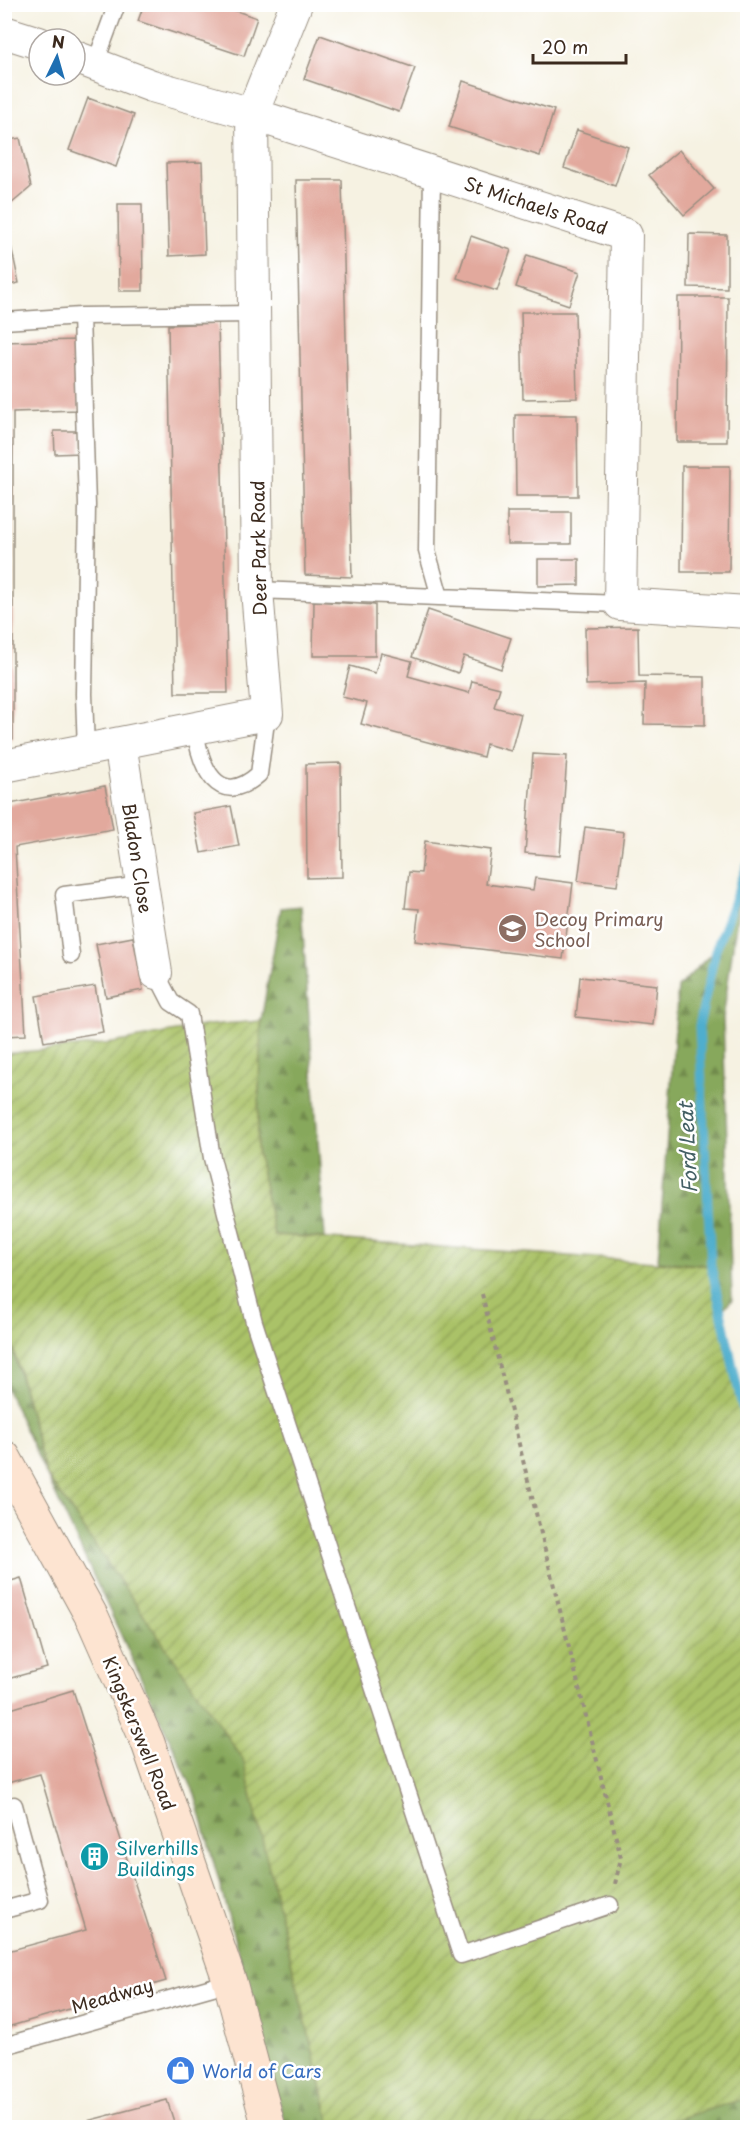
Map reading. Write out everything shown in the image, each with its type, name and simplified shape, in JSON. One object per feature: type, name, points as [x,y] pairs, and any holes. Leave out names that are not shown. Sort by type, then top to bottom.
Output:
[{"type":"street","points":[[252,114],[296,4]]},
{"type":"street","points":[[4,32],[27,39]]},
{"type":"street","name":"St Michaels Road","points":[[87,62],[152,86],[252,114],[626,235],[620,604]]},
{"type":"street","name":"Deer Park Road","points":[[252,114],[257,590],[267,714]]},
{"type":"street","points":[[620,604],[747,612]]},
{"type":"street","points":[[4,766],[267,714]]},
{"type":"street","name":"Bladon Close","points":[[120,743],[156,973]]},
{"type":"street","name":"Kingskerswell Road","points":[[4,1457],[93,1619],[148,1743],[230,1983],[268,2127]]},
{"type":"lane","points":[[87,57],[117,4]]},
{"type":"lane","points":[[432,172],[427,551],[440,597]]},
{"type":"lane","points":[[4,321],[81,316],[254,314]]},
{"type":"lane","points":[[81,316],[87,505],[84,694],[86,750]]},
{"type":"lane","points":[[257,590],[620,604]]},
{"type":"lane","points":[[195,729],[198,754],[204,769],[216,783],[232,787],[249,782],[259,774],[267,714]]},
{"type":"lane","points":[[70,955],[64,895],[142,885]]},
{"type":"lane","points":[[156,973],[171,1002],[189,1014],[212,1158],[254,1322],[461,1955],[610,1905]]},
{"type":"lane","points":[[4,1808],[14,1805],[40,1900],[4,1910]]},
{"type":"lane","name":"Meadway","points":[[4,2046],[230,1983]]},
{"type":"path","points":[[482,1294],[621,1858],[610,1905]]},
{"type":"green space","points":[[744,867],[723,1018],[732,1300],[721,1311],[711,1266],[658,1261],[678,987],[716,949]]},
{"type":"green space","points":[[301,906],[325,1238],[274,1235],[257,1149],[261,1021],[281,908]]},
{"type":"green space","points":[[261,1021],[257,1149],[274,1235],[711,1266],[748,1434],[747,2098],[650,2127],[331,2127],[243,1759],[46,1474],[5,1317],[4,1054],[113,1043],[208,1025]]},
{"type":"green space","points":[[4,1317],[46,1474],[243,1758],[331,2127],[286,2127],[195,1794],[5,1386]]},
{"type":"green space","points":[[747,2098],[747,2127],[650,2127]]},
{"type":"building","points":[[144,4],[216,4],[257,18],[244,56],[138,21]]},
{"type":"building","points":[[320,35],[415,68],[399,112],[304,79]]},
{"type":"building","points":[[463,81],[554,110],[540,156],[449,127]]},
{"type":"building","points":[[88,98],[134,115],[116,167],[69,150]]},
{"type":"building","points":[[577,130],[628,147],[615,186],[564,168]]},
{"type":"building","points":[[20,138],[31,187],[4,210],[4,141]]},
{"type":"building","points":[[679,150],[714,189],[684,215],[649,175]]},
{"type":"building","points":[[202,162],[205,254],[169,256],[166,163]]},
{"type":"building","points":[[296,180],[342,180],[352,577],[305,575]]},
{"type":"building","points":[[118,204],[142,204],[143,291],[119,291]]},
{"type":"building","points":[[4,213],[19,283],[4,286]]},
{"type":"building","points":[[689,234],[727,235],[727,288],[688,287]]},
{"type":"building","points":[[471,236],[511,250],[497,291],[457,278]]},
{"type":"building","points":[[527,255],[580,272],[569,305],[516,287]]},
{"type":"building","points":[[678,297],[728,297],[727,442],[677,442]]},
{"type":"building","points":[[521,312],[575,312],[577,398],[523,399]]},
{"type":"building","points":[[218,323],[228,693],[175,693],[168,325]]},
{"type":"building","points":[[76,340],[79,410],[13,412],[13,739],[4,741],[4,342]]},
{"type":"building","points":[[515,415],[577,415],[578,496],[516,496]]},
{"type":"building","points":[[54,431],[80,431],[81,453],[55,454]]},
{"type":"building","points":[[682,466],[730,466],[729,572],[681,572]]},
{"type":"building","points":[[507,512],[571,512],[571,544],[507,544]]},
{"type":"building","points":[[538,559],[579,559],[579,585],[538,586]]},
{"type":"building","points":[[314,601],[375,605],[375,656],[313,656]]},
{"type":"building","points":[[428,610],[511,638],[501,669],[464,656],[458,673],[412,657]]},
{"type":"building","points":[[638,627],[639,676],[705,677],[705,725],[644,724],[645,683],[586,685],[585,628]]},
{"type":"building","points":[[381,653],[412,661],[408,676],[469,693],[472,681],[500,688],[494,707],[521,714],[511,751],[486,744],[483,757],[361,724],[367,703],[342,697],[350,666],[375,673]]},
{"type":"building","points":[[533,754],[567,756],[560,856],[525,853]]},
{"type":"building","points":[[341,763],[342,877],[307,878],[306,764]]},
{"type":"building","points":[[105,786],[113,829],[15,847],[26,1035],[4,1036],[4,805]]},
{"type":"building","points":[[231,806],[239,846],[201,853],[193,813]]},
{"type":"building","points":[[585,827],[624,832],[617,886],[578,881]]},
{"type":"building","points":[[425,841],[491,850],[486,884],[533,890],[535,878],[573,883],[563,959],[415,941],[419,909],[405,908],[409,872],[421,873]]},
{"type":"building","points":[[133,937],[143,990],[106,997],[96,944]]},
{"type":"building","points":[[580,977],[657,985],[653,1025],[576,1017]]},
{"type":"building","points":[[95,986],[103,1032],[44,1042],[36,996]]},
{"type":"building","points":[[21,1578],[47,1668],[4,1680],[4,1583]]},
{"type":"building","name":"Silverhills Buildings","points":[[73,1690],[166,1981],[4,2028],[4,1952],[86,1930],[40,1774],[4,1784],[4,1711]]},
{"type":"building","points":[[167,2100],[176,2128],[64,2128],[64,2127]]},
{"type":"waterway","name":"Ford Leat","points":[[748,863],[716,949],[699,1026],[711,1266],[748,1434]]},
{"type":"place","name":"Decoy Primary School","points":[[513,928]]},
{"type":"place","name":"Silverhills Buildings","points":[[95,1857]]},
{"type":"place","name":"World of Cars","points":[[181,2070]]}]
